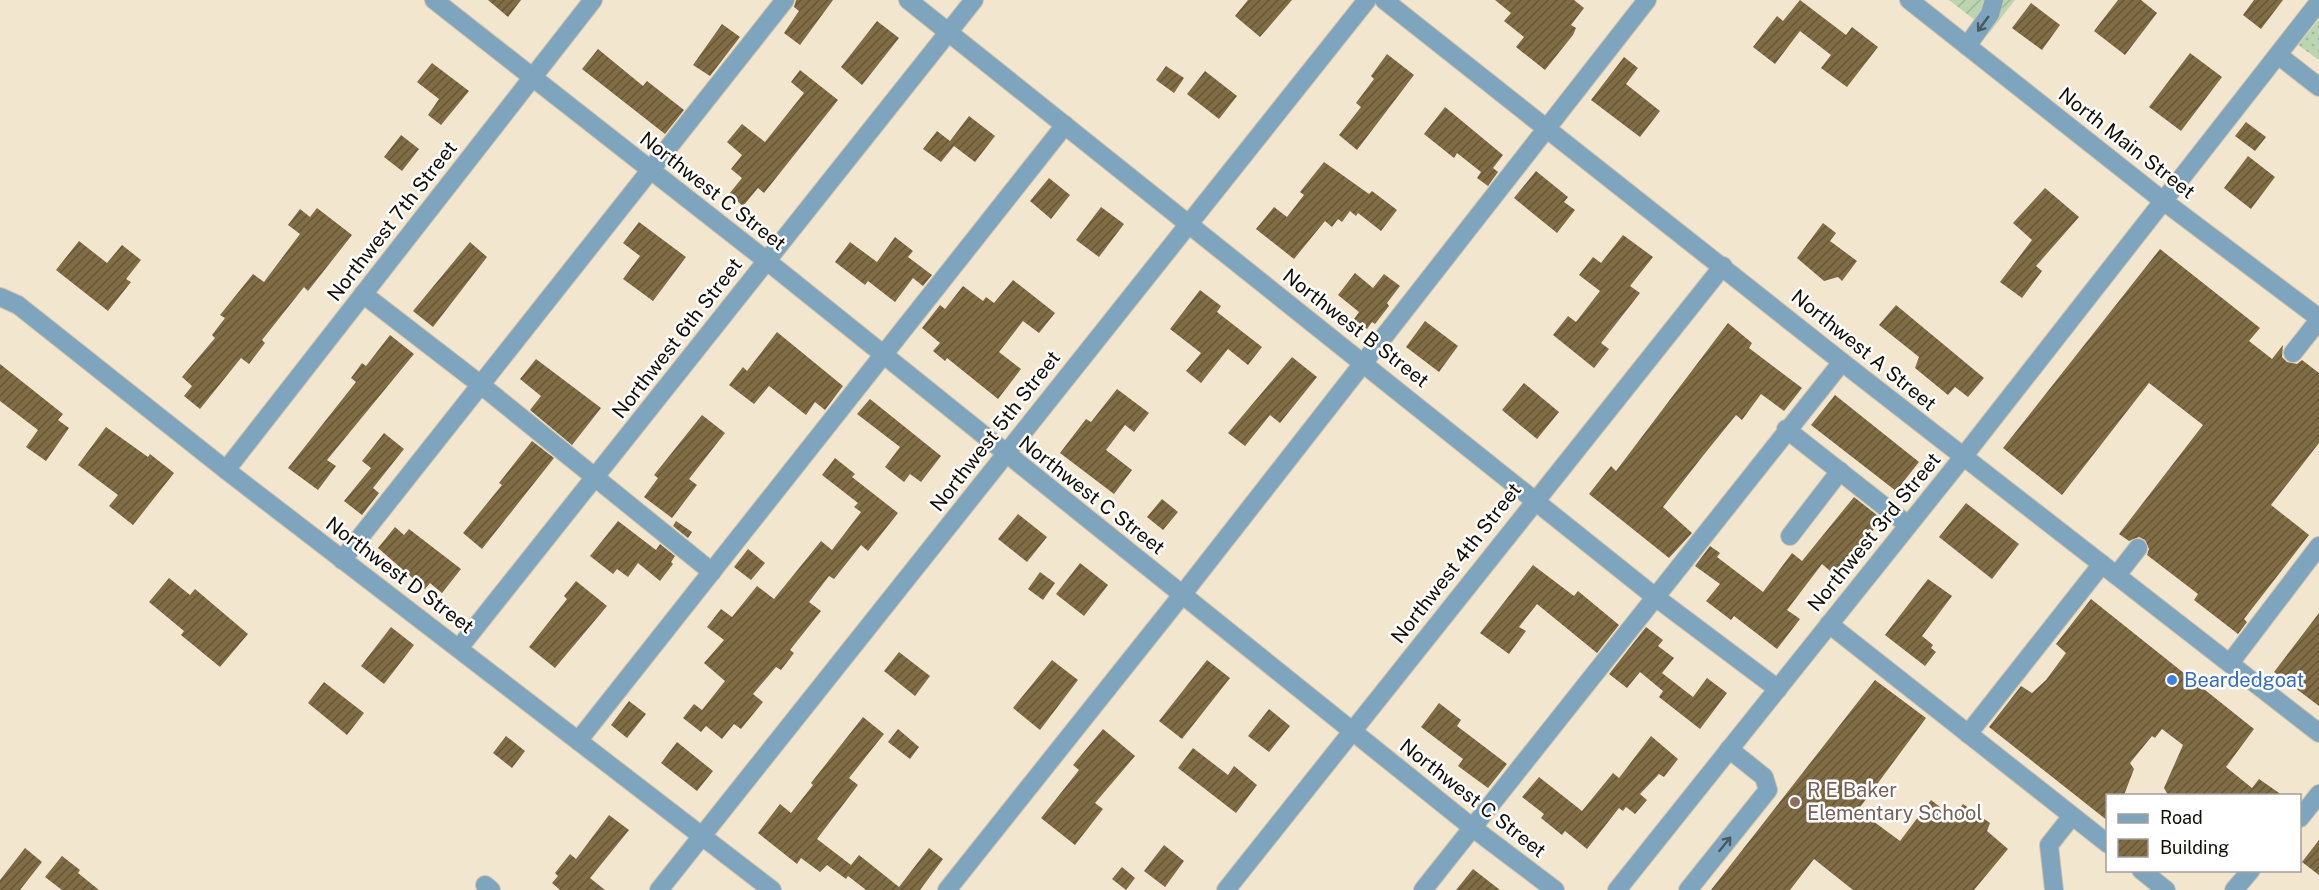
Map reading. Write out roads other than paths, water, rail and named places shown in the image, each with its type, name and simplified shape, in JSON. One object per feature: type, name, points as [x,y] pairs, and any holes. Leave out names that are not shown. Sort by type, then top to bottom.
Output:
[{"type":"street","name":"Northwest C Street","points":[[434,0],[767,261],[1005,455],[1473,828],[1555,890]]},
{"type":"street","name":"Northwest 7th Street","points":[[226,470],[593,0]]},
{"type":"street","points":[[342,560],[785,0]]},
{"type":"street","name":"Northwest B Street","points":[[908,0],[1654,596],[1778,689]]},
{"type":"street","name":"Northwest 6th Street","points":[[459,648],[974,0]]},
{"type":"street","name":"Northwest 5th Street","points":[[659,890],[1366,0]]},
{"type":"street","name":"Northwest A Street","points":[[1384,0],[1963,457],[2319,733]]},
{"type":"street","points":[[946,890],[1182,595],[1647,0]]},
{"type":"street","points":[[1967,46],[1990,14],[1994,0]]},
{"type":"street","name":"North Main Street","points":[[1915,2],[1967,46],[2162,200],[2319,319]]},
{"type":"street","name":"Northwest 3rd Street","points":[[1617,890],[1963,457],[2319,2]]},
{"type":"street","points":[[2278,54],[2319,87]]},
{"type":"street","points":[[578,741],[1065,125]]},
{"type":"street","name":"Northwest 4th Street","points":[[1226,890],[1535,499],[1723,266]]},
{"type":"street","points":[[363,294],[482,385],[712,572]]},
{"type":"street","name":"Northwest D Street","points":[[0,297],[18,305],[226,470],[772,890]]},
{"type":"street","points":[[2293,353],[2319,319]]},
{"type":"street","points":[[1423,890],[1786,429],[1842,362]]},
{"type":"street","points":[[1786,429],[1908,525]]},
{"type":"street","points":[[1790,536],[1840,471]]},
{"type":"street","points":[[2230,663],[2319,546]]},
{"type":"street","points":[[2117,575],[2138,548]]},
{"type":"street","points":[[1968,734],[2102,564]]},
{"type":"street","points":[[1829,624],[2106,842]]},
{"type":"street","points":[[1688,890],[1768,790],[1764,777],[1729,749]]},
{"type":"street","points":[[2301,817],[2319,794]]},
{"type":"street","points":[[2054,890],[2049,845],[2072,816]]},
{"type":"street","points":[[2144,872],[2166,890]]},
{"type":"street","points":[[2234,890],[2249,872]]},
{"type":"place","name":"Beardedgoat","points":[[2172,680]]},
{"type":"place","name":"R E Baker Elementary School","points":[[1795,802]]}]
